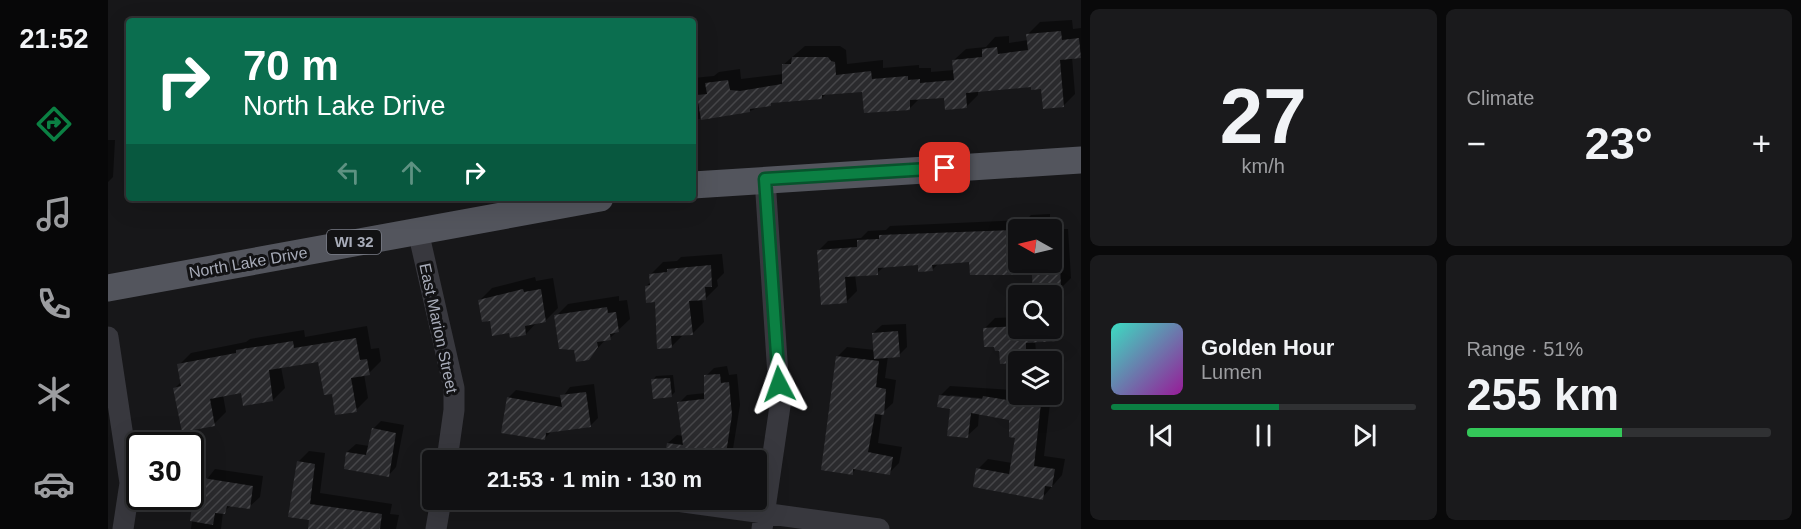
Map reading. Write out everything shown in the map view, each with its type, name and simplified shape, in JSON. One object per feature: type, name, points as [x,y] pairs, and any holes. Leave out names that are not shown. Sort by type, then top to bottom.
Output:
[{"type":"main road","points":[[696,185],[1081,160]]},
{"type":"main road","name":"North Lake Drive","points":[[108,288],[583,201]]},
{"type":"street","points":[[763,521],[780,406],[765,179]]},
{"type":"street","name":"East Marion Street","points":[[418,231],[454,388],[454,410],[448,450]]},
{"type":"street","points":[[108,337],[130,483],[123,529]]},
{"type":"street","points":[[436,529],[439,510]]},
{"type":"street","points":[[714,510],[763,521],[879,529]]},
{"type":"building","points":[[1061,31],[1062,40],[1079,38],[1081,58],[1060,60],[1064,107],[1043,109],[1041,89],[1031,90],[1031,87],[966,93],[967,108],[945,110],[944,98],[910,100],[910,110],[864,113],[862,92],[822,95],[822,99],[771,103],[771,106],[750,109],[750,112],[701,120],[697,95],[707,94],[705,83],[728,80],[730,90],[740,91],[782,84],[782,64],[791,64],[792,57],[828,57],[835,62],[836,75],[871,71],[872,79],[908,76],[908,80],[920,79],[920,83],[954,80],[952,60],[982,57],[982,49],[997,47],[998,54],[1028,50],[1026,34]]},
{"type":"building","points":[[1008,230],[1008,273],[1016,273],[1016,275],[970,275],[969,262],[932,265],[933,271],[918,272],[918,265],[878,268],[878,275],[845,277],[847,303],[821,305],[817,250],[857,247],[857,240],[879,239],[879,235]]},
{"type":"building","points":[[711,265],[712,287],[705,287],[706,300],[689,301],[693,335],[671,336],[672,348],[657,349],[655,302],[646,303],[645,286],[650,285],[649,274],[667,272],[667,269]]},
{"type":"building","points":[[1032,273],[1060,273],[1061,285],[1033,285]]},
{"type":"building","points":[[523,289],[524,292],[541,289],[546,322],[525,326],[526,335],[510,338],[509,333],[492,336],[490,321],[482,322],[478,300]]},
{"type":"building","points":[[607,307],[608,313],[616,312],[619,332],[610,334],[611,340],[597,342],[598,347],[589,360],[576,362],[574,350],[559,349],[554,315]]},
{"type":"building","points":[[1008,327],[1008,339],[1058,339],[1058,341],[1026,343],[1026,351],[1008,351],[1008,363],[1000,364],[999,351],[995,351],[994,347],[984,347],[983,328]]},
{"type":"building","points":[[898,331],[900,357],[874,359],[872,333]]},
{"type":"building","points":[[356,338],[360,360],[367,359],[370,375],[351,378],[357,412],[335,415],[332,394],[324,395],[318,362],[269,370],[273,401],[243,406],[241,393],[210,399],[215,426],[182,432],[173,388],[181,386],[177,364],[236,353],[236,350],[293,341],[294,348]]},
{"type":"building","points":[[836,356],[879,361],[876,387],[886,389],[884,415],[875,414],[868,452],[893,457],[890,475],[853,469],[853,475],[821,470]]},
{"type":"building","points":[[720,374],[721,383],[729,382],[732,415],[727,450],[666,450],[667,443],[683,445],[677,402],[704,399],[704,375]]},
{"type":"building","points":[[670,378],[672,397],[653,399],[651,379]]},
{"type":"building","points":[[586,392],[591,427],[546,433],[545,440],[501,433],[507,397],[562,407],[560,395]]},
{"type":"building","points":[[939,395],[982,399],[983,396],[1008,400],[1008,405],[1041,405],[1034,466],[1055,469],[1052,487],[1045,486],[1043,500],[973,487],[976,468],[1009,474],[1015,438],[1009,437],[1009,420],[971,413],[968,438],[947,436],[950,409],[937,407]]},
{"type":"building","points":[[372,428],[396,433],[389,477],[344,469],[346,452],[366,455]]},
{"type":"building","points":[[297,461],[315,464],[310,504],[382,514],[380,529],[308,529],[309,520],[288,517]]},
{"type":"building","points":[[204,478],[253,486],[250,509],[227,506],[225,514],[215,513],[213,525],[190,521],[192,510],[204,510]]},
{"type":"route","points":[[779,384],[765,179],[945,168]]}]
